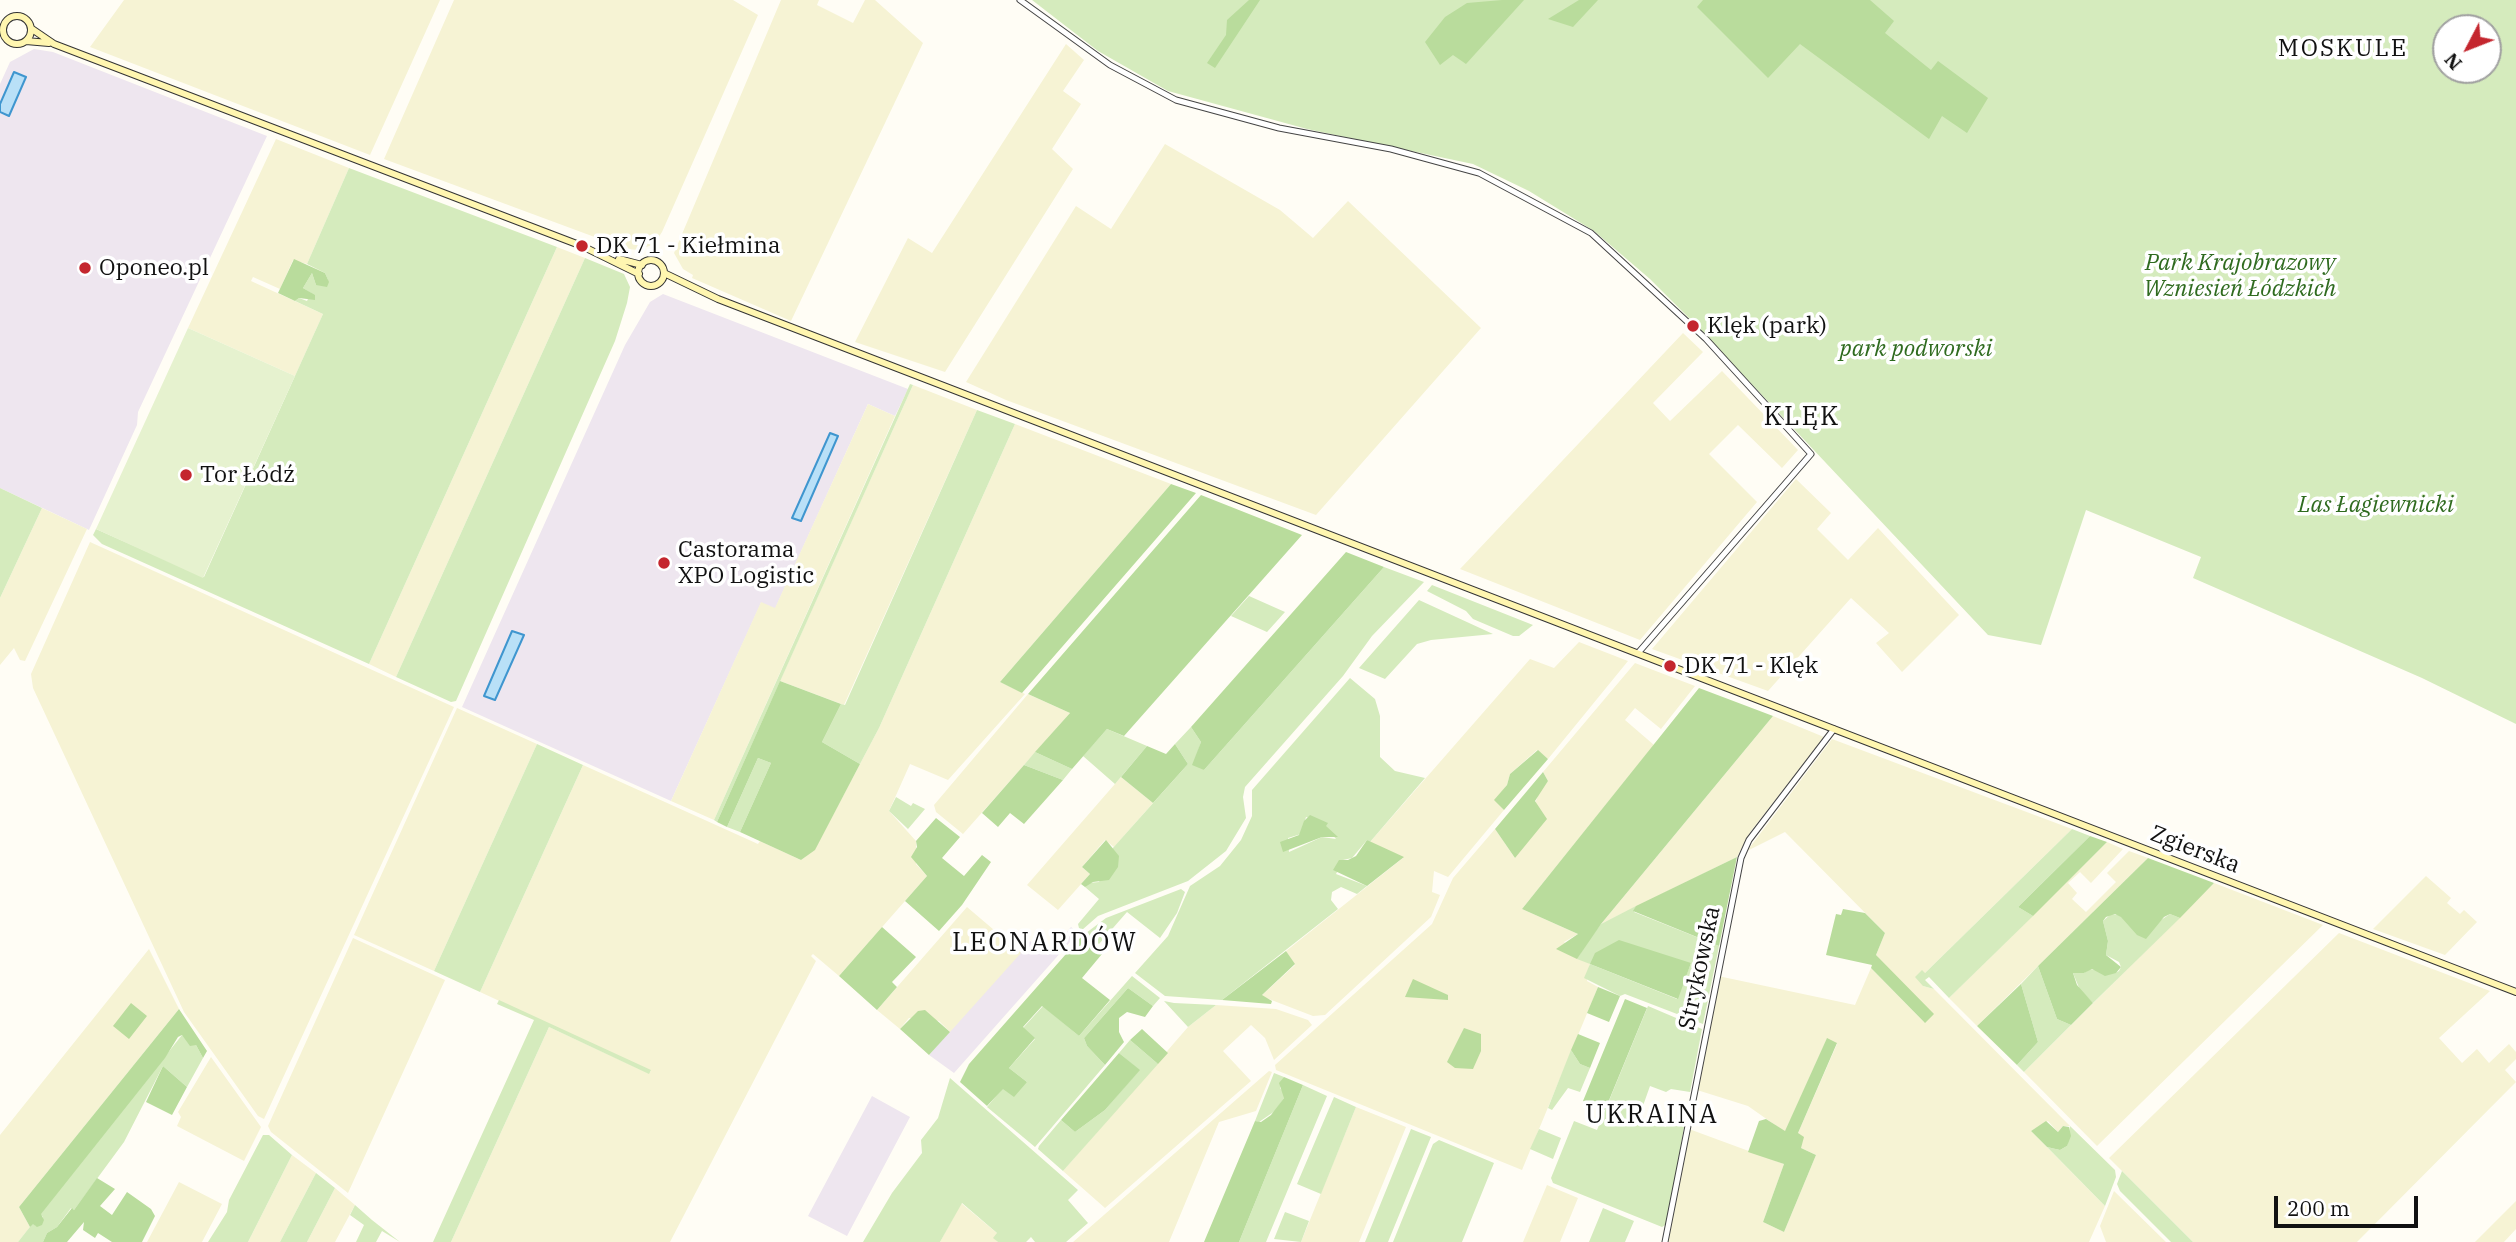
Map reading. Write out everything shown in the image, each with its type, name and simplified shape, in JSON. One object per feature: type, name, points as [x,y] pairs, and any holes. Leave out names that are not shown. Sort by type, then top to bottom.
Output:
[{"type":"main road","points":[[54,44],[26,41],[13,44],[1,30],[4,20],[21,16],[28,21],[32,29],[54,44],[607,256],[642,265],[655,261],[664,273],[695,290]]},
{"type":"main road","points":[[26,41],[32,29]]},
{"type":"main road","points":[[607,256],[639,274],[648,285],[660,283],[695,290]]},
{"type":"main road","points":[[639,274],[642,265]]},
{"type":"main road","points":[[660,283],[664,273]]},
{"type":"main road","name":"Zgierska","points":[[695,290],[2516,992]]},
{"type":"street","points":[[1020,0],[1110,65],[1176,100],[1286,130],[1385,148],[1479,173],[1591,233],[1706,339],[1811,454],[1637,653]]},
{"type":"street","name":"Strykowska","points":[[1665,1242],[1741,858],[1749,840],[1834,729]]},
{"type":"shaded area","points":[[124,0],[440,0],[370,155],[90,47]]},
{"type":"shaded area","points":[[454,0],[733,0],[758,15],[662,232],[654,244],[639,250],[627,249],[384,159]]},
{"type":"shaded area","points":[[781,0],[819,0],[817,5],[853,23],[865,0],[875,0],[923,43],[791,321],[692,278],[693,275],[683,269],[674,253]]},
{"type":"shaded area","points":[[1066,44],[1084,60],[1063,91],[1081,104],[1052,149],[1073,169],[945,372],[855,342],[908,238],[932,253]]},
{"type":"shaded area","name":"Oponeo.pl","points":[[34,49],[53,52],[267,136],[138,412],[137,425],[89,530],[0,488],[0,84],[10,62]]},
{"type":"shaded area","points":[[276,139],[349,168],[307,264],[293,260],[280,289],[253,277],[251,281],[323,314],[295,376],[188,328]]},
{"type":"shaded area","points":[[1165,144],[1280,210],[1313,238],[1348,201],[1481,328],[1316,515],[1006,400],[966,382],[1076,206],[1111,229]]},
{"type":"shaded area","points":[[557,247],[585,258],[396,677],[369,664]]},
{"type":"shaded area","points":[[663,294],[908,389],[895,416],[868,404],[775,609],[761,603],[671,801],[462,707],[625,345],[650,302]]},
{"type":"shaded area","points":[[1683,333],[1703,352],[1653,403],[1670,421],[1722,371],[1798,450],[1782,468],[1738,425],[1709,454],[1757,502],[1640,640],[1460,569]]},
{"type":"shaded area","points":[[913,385],[977,410],[844,705],[780,681]]},
{"type":"shaded area","points":[[868,404],[895,416],[714,820],[671,801],[761,602],[775,608]]},
{"type":"shaded area","points":[[1015,424],[1171,484],[1000,682],[1025,694],[948,780],[910,764],[889,811],[916,841],[916,864],[927,876],[839,976],[813,954],[811,956],[816,961],[670,1242],[451,1242],[549,1027],[648,1073],[651,1071],[480,992],[583,765],[758,844],[760,841],[801,860],[815,849],[879,728]]},
{"type":"shaded area","points":[[1796,479],[1831,513],[1817,529],[1848,560],[1878,528],[1959,615],[1902,672],[1876,643],[1889,633],[1851,598],[1768,691],[1652,649]]},
{"type":"shaded area","points":[[42,508],[87,529],[25,661],[20,660],[14,648],[0,665],[0,598]]},
{"type":"shaded area","points":[[90,542],[454,707],[264,1119],[258,1116],[184,1012],[33,688],[31,674]]},
{"type":"shaded area","points":[[1579,642],[1628,661],[1548,759],[1537,750],[1510,774],[1507,785],[1495,800],[1504,810],[1448,877],[1434,871],[1432,892],[1440,895],[1431,917],[1325,1015],[1313,1016],[1261,996],[1295,965],[1286,951],[1403,858],[1370,842],[1530,659],[1554,668]]},
{"type":"shaded area","points":[[1635,663],[1695,686],[1661,729],[1635,708],[1625,720],[1654,745],[1522,909],[1578,934],[1564,942],[1590,964],[1587,981],[1598,987],[1522,1170],[1276,1070],[1275,1065],[1432,924],[1453,878],[1495,829],[1515,858],[1540,790],[1548,781],[1543,772]]},
{"type":"shaded area","points":[[1028,694],[1070,713],[963,834],[936,812],[934,805]]},
{"type":"shaded area","points":[[457,708],[537,744],[434,971],[354,935]]},
{"type":"shaded area","points":[[1773,716],[1824,737],[1751,831],[1737,857],[1601,924]]},
{"type":"shaded area","points":[[1832,739],[2072,829],[1925,973],[1923,986],[1934,989],[2070,1126],[2063,1126],[2058,1132],[2048,1121],[2031,1131],[2105,1206],[2089,1242],[1668,1242],[1689,1129],[1784,1164],[1763,1222],[1784,1232],[1816,1155],[1801,1148],[1798,1133],[1837,1044],[1827,1039],[1785,1132],[1748,1106],[1697,1090],[1718,976],[1855,1005],[1871,968],[1925,1023],[1876,955],[1885,933],[1785,832],[1747,851]]},
{"type":"shaded area","points":[[1121,777],[1153,803],[1114,847],[1105,840],[1082,867],[1090,874],[1058,910],[1027,885]]},
{"type":"shaded area","points":[[2107,842],[2123,849],[2091,883],[2080,872],[2068,883],[2077,893],[2072,899],[2086,912],[2116,882],[2107,873],[2129,851],[2148,858],[1977,1026],[1949,998]]},
{"type":"shaded area","points":[[2426,876],[2451,898],[2447,903],[2460,914],[2464,910],[2477,922],[2445,955],[2373,929]]},
{"type":"shaded area","points":[[2214,883],[2323,925],[2097,1146],[2024,1072]]},
{"type":"shaded area","points":[[967,907],[1021,953],[950,1032],[939,1021],[909,1018],[900,1029],[877,1010]]},
{"type":"shaded area","points":[[1071,927],[1078,933],[954,1073],[929,1055],[1030,941],[1048,955]]},
{"type":"shaded area","points":[[2339,933],[2490,991],[2439,1038],[2462,1063],[2477,1049],[2489,1063],[2509,1044],[2516,1052],[2516,1059],[2505,1070],[2516,1082],[2357,1242],[2193,1242],[2109,1158]]},
{"type":"shaded area","points":[[353,938],[445,980],[348,1193],[271,1132],[268,1126]]},
{"type":"shaded area","points":[[149,949],[179,1009],[19,1207],[30,1227],[18,1242],[0,1242],[0,1135]]},
{"type":"shaded area","points":[[1216,1005],[1276,1009],[1308,1020],[1312,1025],[1274,1060],[1265,1038],[1251,1025],[1223,1051],[1251,1081],[1105,1208],[1063,1171],[1188,1027]]},
{"type":"shaded area","points":[[211,1057],[261,1127],[244,1161],[177,1126],[181,1117],[178,1112]]},
{"type":"shaded area","points":[[1269,1071],[1272,1072],[1256,1111],[1219,1122],[1169,1242],[1073,1242]]},
{"type":"shaded area","points":[[872,1096],[910,1117],[847,1236],[808,1216]]},
{"type":"shaded area","points":[[1356,1107],[1406,1127],[1359,1242],[1301,1242]]},
{"type":"shaded area","points":[[292,1155],[316,1173],[280,1242],[248,1242]]},
{"type":"shaded area","points":[[179,1182],[222,1204],[202,1242],[147,1242]]},
{"type":"shaded area","points":[[1547,1185],[1578,1198],[1560,1242],[1523,1242]]},
{"type":"shaded area","points":[[335,1188],[355,1205],[335,1242],[307,1242]]},
{"type":"shaded area","points":[[2114,1191],[2166,1242],[2106,1242],[2100,1226]]},
{"type":"shaded area","points":[[2516,1201],[2516,1229],[2504,1242],[2475,1242]]},
{"type":"shaded area","points":[[961,1203],[998,1234],[994,1238],[998,1242],[940,1242]]},
{"type":"green space","name":"Park Krajobrazowy Wzniesień Łódzkich","points":[[1032,0],[2516,0],[2516,724],[2422,678],[2193,578],[2201,557],[2086,510],[2041,645],[1988,635],[1696,325],[1650,279],[1594,231],[1529,191],[1473,164],[1307,129],[1168,91],[1098,51]]},
{"type":"green space","points":[[1249,0],[1260,0],[1215,68],[1207,63],[1226,35],[1227,20]]},
{"type":"green space","points":[[1524,0],[1466,64],[1453,55],[1440,65],[1425,42],[1445,17],[1467,3]]},
{"type":"green space","points":[[1579,0],[1598,0],[1573,27],[1548,19]]},
{"type":"green space","points":[[1703,0],[1870,0],[1894,21],[1885,33],[1931,70],[1938,61],[1988,98],[1967,133],[1942,116],[1929,139],[1800,44],[1768,78],[1697,7]]},
{"type":"green space","points":[[349,168],[557,247],[369,664],[102,544],[93,535],[96,529],[204,577],[323,314],[295,301],[299,298],[307,301],[311,293],[303,288],[312,273],[316,285],[328,280],[325,273],[307,264]]},
{"type":"green space","points":[[585,258],[624,274],[630,287],[627,303],[615,341],[456,701],[451,702],[396,677]]},
{"type":"green space","points":[[294,259],[325,273],[329,282],[327,287],[316,285],[312,273],[303,288],[315,295],[315,300],[299,298],[295,301],[278,293]]},
{"type":"green space","name":"Tor Łódź","points":[[188,328],[295,376],[203,578],[96,529]]},
{"type":"green space","points":[[910,384],[913,385],[717,822],[714,820]]},
{"type":"green space","points":[[977,410],[1015,424],[879,728],[860,764],[822,742],[841,704],[845,705]]},
{"type":"green space","points":[[1171,484],[1196,493],[1022,693],[1000,682]]},
{"type":"green space","points":[[0,488],[42,508],[0,598]]},
{"type":"green space","points":[[1201,495],[1302,535],[1124,736],[1107,729],[1072,769],[1035,752],[1070,713],[1028,694]]},
{"type":"green space","points":[[1346,552],[1384,567],[1204,770],[1192,765],[1201,742],[1191,727]]},
{"type":"green space","points":[[1384,567],[1424,582],[1372,636],[1343,676],[1245,787],[1243,797],[1246,818],[1226,851],[1188,881],[1098,916],[1082,930],[1079,928],[1078,924],[1099,899],[1085,887],[1088,883],[1099,882],[1112,849],[1188,764],[1175,744],[1191,727],[1201,742],[1195,760],[1204,770]]},
{"type":"green space","points":[[1432,585],[1533,625],[1519,636],[1513,636],[1473,619],[1466,611],[1427,591]]},
{"type":"green space","points":[[1249,596],[1285,612],[1267,632],[1231,616]]},
{"type":"green space","points":[[1419,600],[1493,634],[1431,640],[1417,644],[1385,679],[1359,668]]},
{"type":"green space","points":[[1350,678],[1375,699],[1380,716],[1380,757],[1395,771],[1425,778],[1370,842],[1367,840],[1352,858],[1343,860],[1336,874],[1367,886],[1357,894],[1341,887],[1332,892],[1331,900],[1338,909],[1222,1000],[1165,996],[1135,973],[1168,936],[1190,886],[1220,866],[1241,840],[1252,816],[1252,790]],"holes":[[[1306,817],[1327,823],[1325,826],[1336,839],[1322,837],[1289,852],[1288,838],[1301,834]]]},
{"type":"green space","points":[[780,681],[841,704],[822,742],[860,764],[815,850],[801,860],[740,832],[771,763],[758,758],[727,827],[717,822]]},
{"type":"green space","points":[[1699,688],[1773,716],[1601,924],[1577,959],[1556,949],[1578,934],[1522,909]]},
{"type":"green space","points":[[1107,729],[1147,746],[1115,784],[1083,756]]},
{"type":"green space","points":[[537,744],[583,765],[480,992],[434,971]]},
{"type":"green space","points":[[1175,744],[1188,764],[1153,803],[1121,777],[1147,746],[1166,754]]},
{"type":"green space","points":[[1538,750],[1548,759],[1504,810],[1494,800],[1507,785],[1510,774]]},
{"type":"green space","points":[[1035,752],[1072,769],[1063,780],[1024,765]]},
{"type":"green space","points":[[758,758],[771,763],[740,832],[727,827]]},
{"type":"green space","points":[[1024,765],[1063,780],[1024,824],[1010,813],[998,827],[982,813]]},
{"type":"green space","points":[[1543,772],[1548,781],[1535,801],[1547,819],[1515,858],[1495,829]]},
{"type":"green space","points":[[896,797],[911,806],[913,803],[925,809],[908,829],[889,811]]},
{"type":"green space","points":[[1310,815],[1328,823],[1326,826],[1338,837],[1322,837],[1283,852],[1280,842],[1299,835],[1304,821]]},
{"type":"green space","points":[[936,818],[960,837],[942,858],[964,876],[982,855],[991,862],[962,905],[939,931],[905,901],[927,876],[911,857],[917,847],[916,841]]},
{"type":"green space","points":[[2072,829],[2090,836],[2018,907],[2033,916],[1949,998],[1929,977],[1925,980],[1934,989],[1923,986],[1915,977],[1922,970],[1925,973]]},
{"type":"green space","points":[[2090,836],[2107,842],[2033,916],[2018,907]]},
{"type":"green space","points":[[1106,840],[1119,856],[1118,867],[1109,880],[1093,882],[1085,887],[1081,884],[1090,874],[1082,867]]},
{"type":"green space","points":[[1367,840],[1404,857],[1367,886],[1333,870],[1339,860],[1356,856]]},
{"type":"green space","points":[[1737,857],[1719,946],[1633,911],[1636,906]]},
{"type":"green space","points":[[2148,858],[2214,883],[2180,918],[2170,914],[2164,917],[2146,939],[2137,935],[2121,917],[2115,914],[2106,917],[2103,921],[2108,941],[2106,955],[2121,967],[2116,973],[2105,976],[2092,969],[2084,973],[2073,973],[2077,985],[2093,1003],[2071,1025],[2057,1019],[2038,966]]},
{"type":"green space","points":[[1181,889],[1185,892],[1177,913],[1160,938],[1127,912],[1099,944],[1086,933],[1106,918]]},
{"type":"green space","points":[[1636,906],[1634,912],[1719,946],[1703,1024],[1625,994],[1620,996],[1584,978],[1590,964],[1577,959],[1601,924]],"holes":[[[1691,963],[1677,999],[1590,964]]]},
{"type":"green space","points":[[1843,909],[1865,913],[1885,933],[1876,955],[1934,1014],[1925,1023],[1871,968],[1872,965],[1826,955],[1836,914],[1841,915]]},
{"type":"green space","points":[[2111,914],[2161,920],[2170,914],[2180,918],[2093,1003],[2080,990],[2073,973],[2084,973],[2089,969],[2115,973],[2119,971],[2119,962],[2106,955],[2108,941],[2103,921]]},
{"type":"green space","points":[[882,927],[916,957],[892,982],[897,987],[877,1010],[839,976]]},
{"type":"green space","points":[[1081,937],[1102,954],[1082,978],[1110,1000],[1079,1036],[1042,1006],[1023,1027],[1035,1038],[1009,1068],[1027,1082],[1014,1097],[1003,1089],[987,1106],[960,1082],[969,1064]]},
{"type":"green space","points":[[1619,940],[1691,963],[1678,999],[1590,964],[1595,953]]},
{"type":"green space","points":[[1286,951],[1295,964],[1262,995],[1272,1001],[1271,1004],[1222,1000]]},
{"type":"green space","points":[[2038,966],[2057,1019],[2071,1025],[2024,1072],[2017,1065],[2038,1042],[2021,984]]},
{"type":"green space","points":[[1132,976],[1160,998],[1153,1006],[1128,988],[1084,1038],[1087,1046],[1105,1065],[1035,1147],[987,1107],[1003,1088],[1027,1082],[1009,1068],[1035,1039],[1023,1028],[1043,1006],[1079,1036]]},
{"type":"green space","points":[[1413,979],[1448,995],[1448,1000],[1405,997]]},
{"type":"green space","points":[[2021,984],[2038,1042],[2017,1065],[1977,1026]]},
{"type":"green space","points":[[1598,987],[1620,996],[1609,1022],[1587,1013]]},
{"type":"green space","points":[[1128,988],[1153,1006],[1145,1017],[1127,1012],[1119,1018],[1119,1032],[1124,1042],[1105,1065],[1087,1046],[1084,1038]]},
{"type":"green space","points":[[1625,999],[1647,1008],[1605,1110],[1583,1101]]},
{"type":"green space","points":[[499,1000],[651,1070],[649,1074],[549,1027],[451,1242],[433,1242],[534,1020],[497,1004]]},
{"type":"green space","points":[[1164,1001],[1174,1003],[1216,1005],[1188,1027]]},
{"type":"green space","points":[[131,1003],[147,1016],[129,1039],[113,1026]]},
{"type":"green space","points":[[1648,1006],[1702,1029],[1690,1092],[1671,1089],[1666,1092],[1650,1086],[1639,1117],[1666,1127],[1669,1121],[1684,1127],[1667,1224],[1662,1227],[1553,1183],[1551,1178],[1574,1121],[1597,1130]]},
{"type":"green space","points":[[179,1009],[207,1051],[203,1058],[196,1045],[190,1046],[182,1035],[178,1037],[165,1058],[41,1214],[44,1220],[42,1225],[37,1227],[33,1224],[30,1227],[19,1207]]},
{"type":"green space","points":[[925,1010],[950,1032],[929,1055],[900,1029],[918,1011]]},
{"type":"green space","points":[[1464,1028],[1481,1034],[1481,1051],[1473,1069],[1455,1068],[1447,1062]]},
{"type":"green space","points":[[1142,1029],[1168,1053],[1158,1064],[1130,1040]]},
{"type":"green space","points":[[1578,1034],[1600,1043],[1590,1068],[1580,1064],[1571,1050]]},
{"type":"green space","points":[[182,1035],[196,1045],[203,1058],[187,1087],[163,1066],[124,1142],[74,1210],[71,1208],[57,1227],[47,1233],[43,1242],[18,1242],[33,1223],[36,1226],[43,1217],[40,1214]]},
{"type":"green space","points":[[1827,1038],[1837,1043],[1798,1133],[1804,1137],[1801,1148],[1816,1155],[1784,1232],[1763,1222],[1784,1164],[1748,1152],[1759,1121],[1766,1119],[1785,1131]]},
{"type":"green space","points":[[1130,1040],[1158,1064],[1063,1171],[1038,1149],[1039,1146],[1061,1120],[1075,1132],[1105,1110],[1139,1070],[1119,1053]]},
{"type":"green space","points":[[1571,1050],[1580,1064],[1590,1068],[1580,1092],[1568,1088],[1552,1110],[1548,1108]]},
{"type":"green space","points":[[1119,1053],[1140,1070],[1105,1110],[1075,1132],[1061,1120]]},
{"type":"green space","points":[[163,1066],[187,1087],[172,1115],[146,1102]]},
{"type":"green space","points":[[1274,1073],[1284,1077],[1280,1088],[1285,1094],[1284,1098],[1275,1111],[1259,1122],[1255,1121]]},
{"type":"green space","points":[[1284,1077],[1303,1085],[1239,1242],[1204,1242],[1255,1121],[1261,1122],[1271,1115],[1284,1098],[1279,1083]]},
{"type":"green space","points":[[950,1078],[1078,1190],[1068,1200],[1088,1223],[1066,1242],[1035,1242],[1031,1237],[1026,1242],[998,1242],[993,1238],[997,1233],[962,1203],[940,1242],[863,1242],[892,1193],[922,1153],[921,1140],[938,1118]]},
{"type":"green space","points":[[1303,1085],[1327,1096],[1266,1242],[1239,1242]]},
{"type":"green space","points":[[1334,1097],[1356,1107],[1321,1194],[1297,1184]]},
{"type":"green space","points":[[2046,1121],[2058,1132],[2063,1126],[2069,1127],[2071,1136],[2067,1146],[2060,1150],[2047,1147],[2031,1131]]},
{"type":"green space","points":[[2070,1126],[2115,1170],[2116,1177],[2105,1206],[2047,1147],[2060,1150],[2067,1146]]},
{"type":"green space","points":[[1411,1129],[1431,1137],[1388,1242],[1365,1242]]},
{"type":"green space","points":[[1539,1129],[1561,1138],[1553,1159],[1530,1149]]},
{"type":"green space","points":[[263,1135],[269,1135],[292,1155],[248,1242],[208,1242],[227,1212],[229,1200]]},
{"type":"green space","points":[[1439,1140],[1494,1163],[1462,1242],[1393,1242],[1433,1144]]},
{"type":"green space","points":[[2122,1171],[2193,1242],[2171,1242],[2120,1191],[2117,1184]]},
{"type":"green space","points":[[316,1173],[335,1188],[307,1242],[280,1242]]},
{"type":"green space","points":[[97,1178],[115,1189],[100,1206],[112,1215],[127,1192],[151,1209],[155,1216],[142,1242],[112,1242],[98,1233],[95,1238],[83,1230],[84,1222],[67,1242],[43,1242],[47,1233],[57,1227],[72,1208],[74,1210]]},
{"type":"green space","points":[[355,1205],[400,1242],[382,1231],[376,1242],[356,1242],[364,1225],[350,1215]]},
{"type":"green space","points":[[1603,1208],[1634,1221],[1625,1242],[1589,1242]]},
{"type":"green space","points":[[1285,1212],[1309,1221],[1301,1242],[1274,1239]]},
{"type":"water","points":[[14,72],[26,77],[9,116],[0,112],[0,104]]},
{"type":"water","points":[[830,433],[838,436],[801,521],[792,518]]},
{"type":"water","points":[[512,631],[524,635],[495,700],[484,696]]},
{"type":"place","name":"DK 71 - Kiełmina","points":[[582,246]]},
{"type":"place","name":"Oponeo.pl","points":[[85,268]]},
{"type":"place","name":"Klęk (park)","points":[[1693,326]]},
{"type":"place","name":"Tor Łódź","points":[[186,475]]},
{"type":"place","name":"Castorama XPO Logistic","points":[[664,563]]},
{"type":"place","name":"DK 71 - Klęk","points":[[1670,666]]},
{"type":"district","name":"MOSKULE","points":[[2343,49]]},
{"type":"district","name":"KLĘK","points":[[1802,417]]},
{"type":"district","name":"LEONARDÓW","points":[[1045,943]]},
{"type":"district","name":"UKRAINA","points":[[1652,1115]]},
{"type":"park label","name":"park podworski","points":[[1916,349]]},
{"type":"park label","name":"Las Łagiewnicki","points":[[2376,505]]}]
